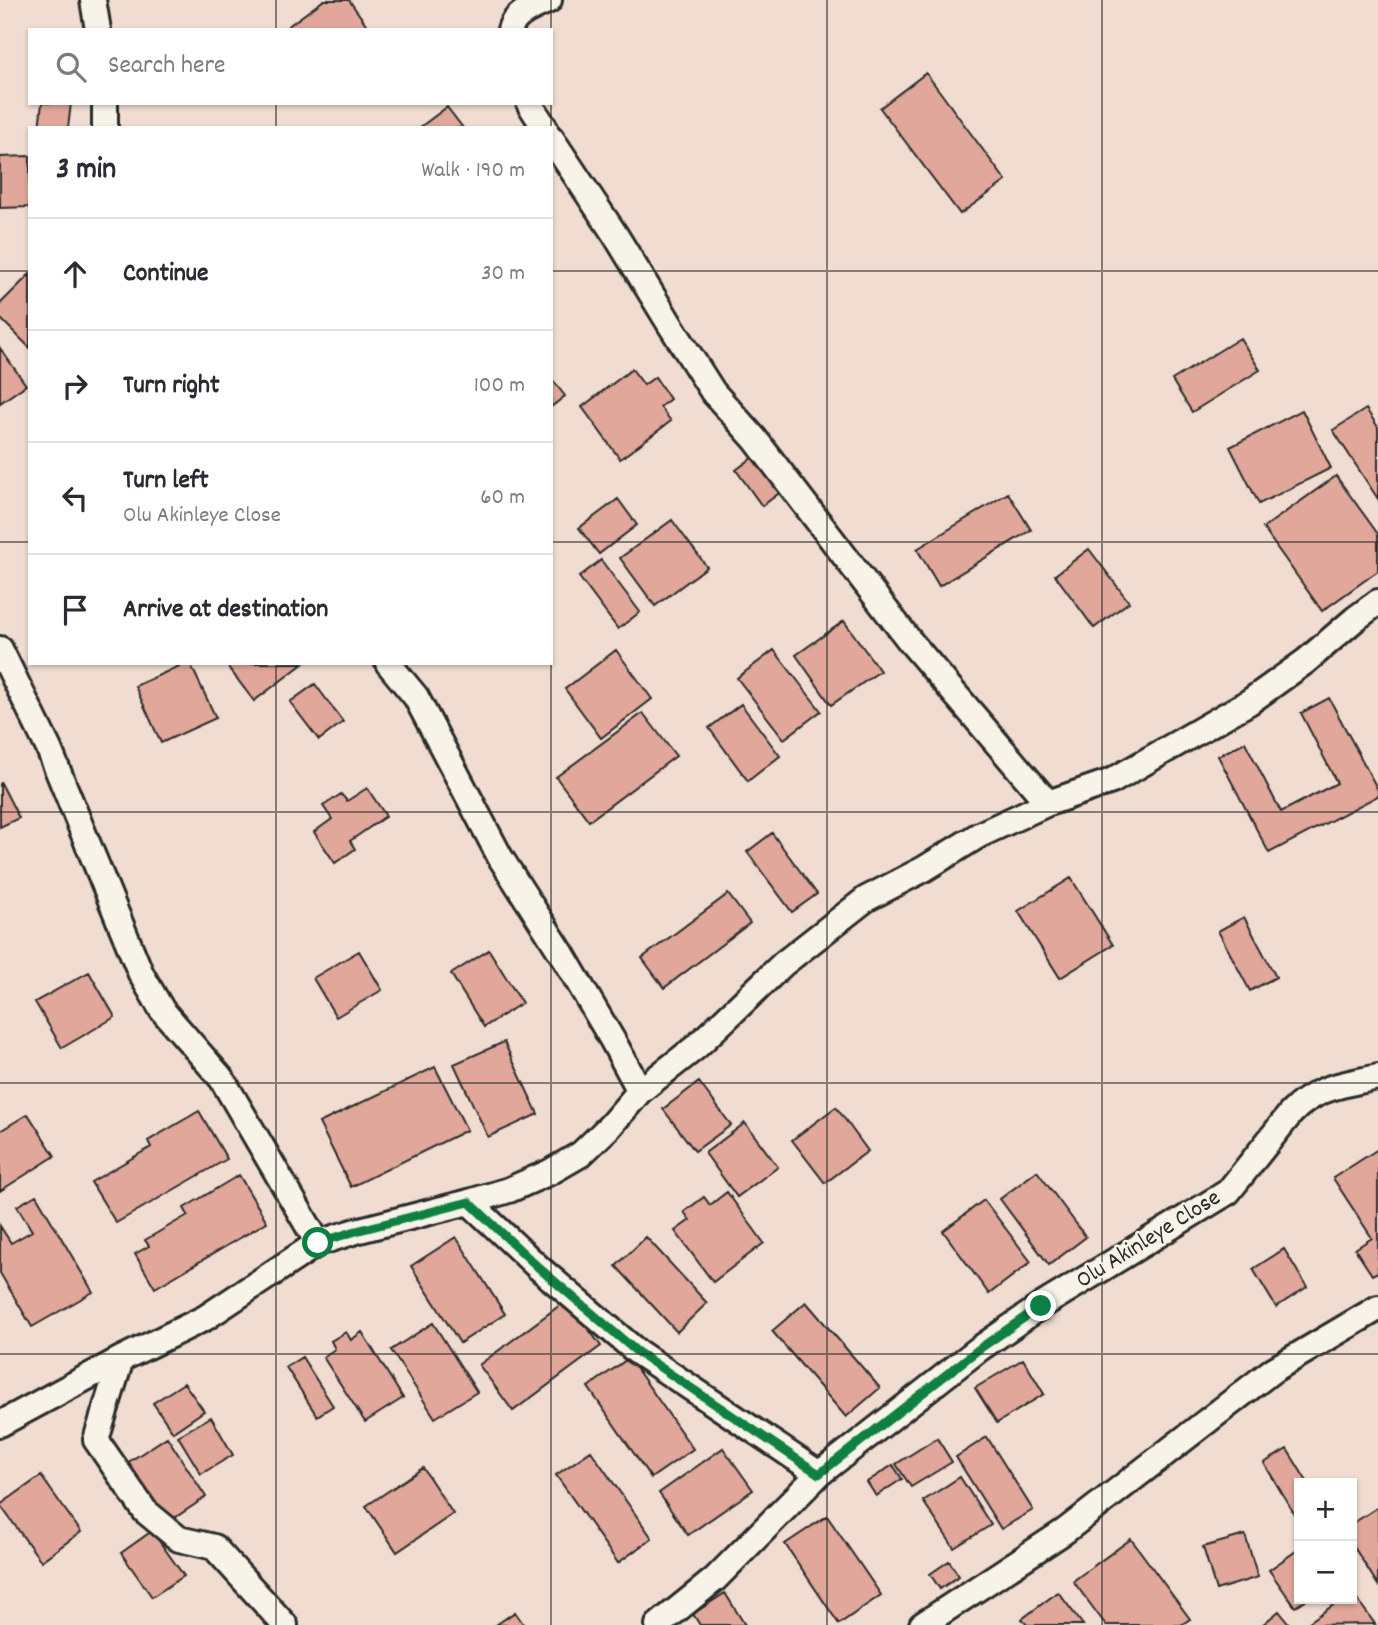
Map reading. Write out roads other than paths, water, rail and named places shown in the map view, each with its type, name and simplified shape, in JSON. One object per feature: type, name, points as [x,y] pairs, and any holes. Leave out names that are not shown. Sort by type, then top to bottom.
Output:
[{"type":"street","points":[[93,0],[97,28]]},
{"type":"street","points":[[511,28],[512,23],[524,12],[549,0]]},
{"type":"street","points":[[105,105],[105,126]]},
{"type":"street","points":[[530,105],[544,126]]},
{"type":"street","points":[[553,141],[713,392],[755,439],[909,640],[1048,803]]},
{"type":"street","points":[[2,1419],[205,1318],[318,1243],[509,1190],[550,1172],[581,1154],[640,1091],[696,1047],[783,964],[866,899],[979,835],[1048,803],[1112,781],[1249,702],[1306,661],[1378,602]]},
{"type":"street","points":[[0,649],[49,748],[141,974],[162,1010],[222,1079],[318,1243]]},
{"type":"street","points":[[390,665],[416,697],[500,857],[562,954],[640,1091]]},
{"type":"street","name":"Olu Akinleye Close","points":[[657,1625],[715,1579],[819,1474],[989,1342],[1041,1306],[1228,1192],[1303,1101],[1324,1090],[1378,1077]]},
{"type":"street","points":[[469,1202],[539,1268],[636,1351],[819,1474]]},
{"type":"street","points":[[922,1625],[1065,1531],[1273,1370],[1378,1308]]},
{"type":"street","points":[[121,1359],[96,1440],[145,1511],[178,1538],[214,1547],[285,1625]]}]
